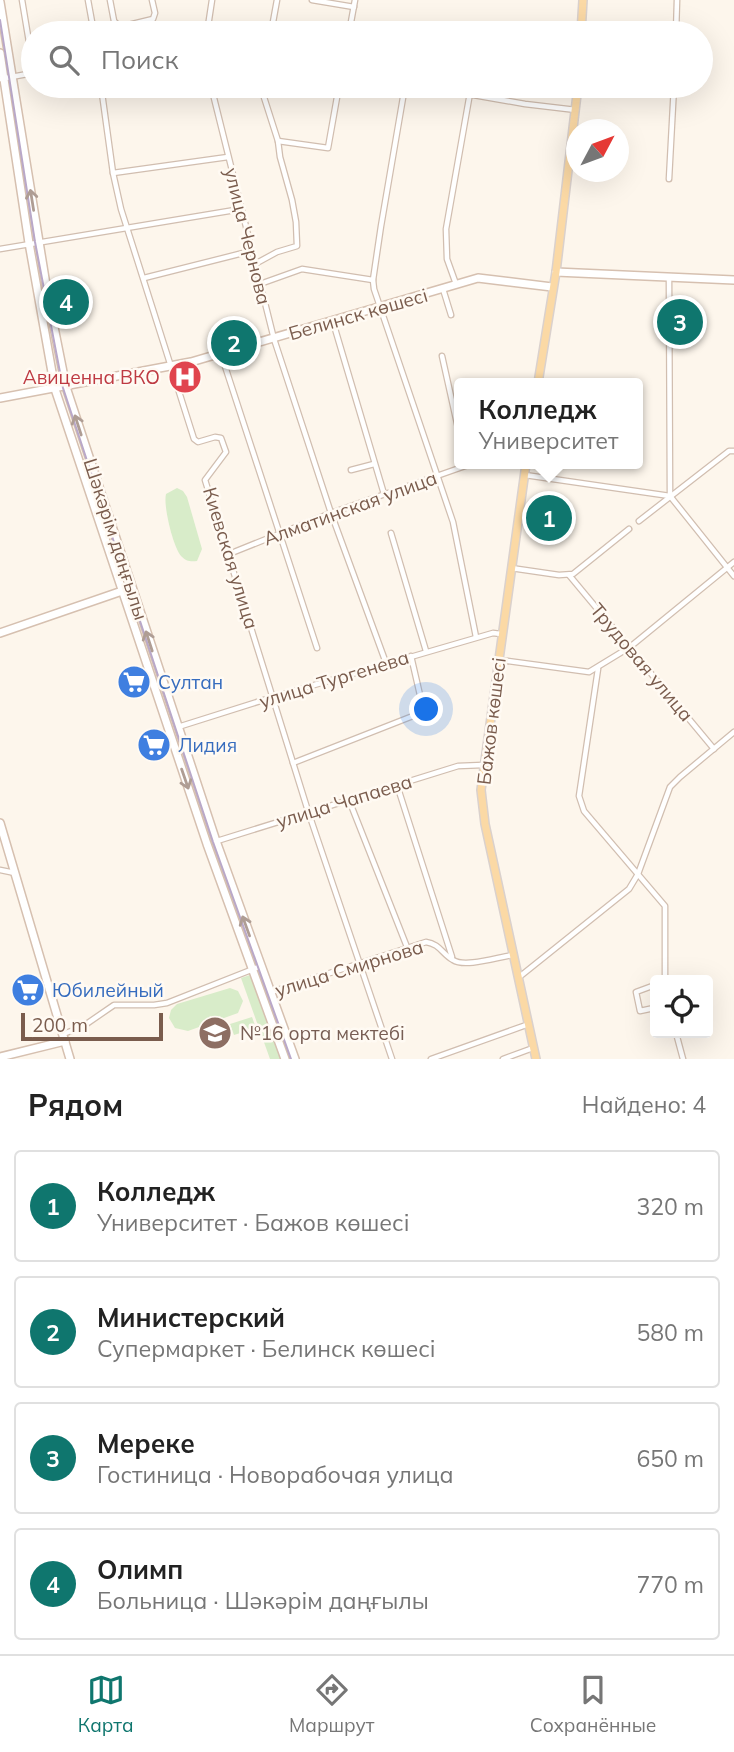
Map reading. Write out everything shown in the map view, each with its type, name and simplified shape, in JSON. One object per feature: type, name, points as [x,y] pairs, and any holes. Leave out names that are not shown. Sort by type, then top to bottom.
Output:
[{"type":"main road","points":[[582,21],[583,0]]},
{"type":"main road","name":"Шәкәрім даңғылы","points":[[0,2],[5,78],[55,389],[207,844],[285,1059]]},
{"type":"main road","name":"Шәкәрім даңғылы","points":[[0,53],[66,387],[216,841],[295,1059]]},
{"type":"main road","points":[[539,378],[578,98]]},
{"type":"main road","points":[[555,272],[734,280]]},
{"type":"main road","name":"Белинск көшесі","points":[[0,398],[171,367],[478,278],[552,287]]},
{"type":"main road","name":"Бажов көшесі","points":[[526,469],[481,790],[483,813],[536,1059]]},
{"type":"main road","points":[[0,634],[132,587]]},
{"type":"main road","name":"улица Тургенева","points":[[168,730],[178,727]]},
{"type":"main road","points":[[0,823],[70,1059]]},
{"type":"main road","name":"улица Чапаева","points":[[207,844],[216,841]]},
{"type":"main road","name":"улица Смирнова","points":[[262,995],[270,992]]},
{"type":"main road","points":[[0,1057],[64,1037]]},
{"type":"street","points":[[22,0],[26,21]]},
{"type":"street","points":[[88,0],[92,21]]},
{"type":"street","points":[[110,0],[114,21]]},
{"type":"street","points":[[145,21],[153,19],[155,13],[152,0]]},
{"type":"street","points":[[208,21],[212,0]]},
{"type":"street","points":[[273,21],[277,0]]},
{"type":"street","points":[[312,0],[354,7]]},
{"type":"street","points":[[351,21],[355,0]]},
{"type":"street","points":[[676,21],[677,0]]},
{"type":"street","name":"Киевская улица","points":[[104,98],[113,173],[127,226],[194,439],[198,442],[215,437],[221,438],[225,444],[226,452],[205,480],[308,811],[392,1059]]},
{"type":"street","name":"улица Чернова","points":[[214,98],[274,339],[331,513],[386,663]]},
{"type":"street","points":[[255,264],[277,252],[297,246],[296,222],[278,141],[264,98]]},
{"type":"street","points":[[278,141],[328,148],[338,98]]},
{"type":"street","points":[[403,98],[373,280],[379,308],[453,522],[476,637]]},
{"type":"street","points":[[457,285],[445,244],[469,98]]},
{"type":"street","points":[[495,98],[577,110]]},
{"type":"street","points":[[669,178],[673,98]]},
{"type":"street","points":[[113,173],[228,157]]},
{"type":"street","points":[[0,249],[241,209]]},
{"type":"street","points":[[144,278],[251,251]]},
{"type":"street","points":[[260,284],[302,269],[373,280]]},
{"type":"street","points":[[669,276],[670,496],[734,576]]},
{"type":"street","points":[[443,289],[451,315]]},
{"type":"street","points":[[333,322],[384,494]]},
{"type":"street","points":[[220,354],[317,648]]},
{"type":"street","points":[[442,356],[454,410]]},
{"type":"street","points":[[639,521],[729,451],[734,451]]},
{"type":"street","points":[[351,470],[374,464]]},
{"type":"street","name":"Алматинская улица","points":[[229,554],[331,513],[454,469]]},
{"type":"street","points":[[525,475],[670,496]]},
{"type":"street","points":[[512,568],[569,575],[629,529]]},
{"type":"street","points":[[391,533],[426,651]]},
{"type":"street","points":[[499,660],[589,672],[630,647],[734,562]]},
{"type":"street","name":"Трудовая улица","points":[[569,575],[714,748]]},
{"type":"street","name":"улица Тургенева","points":[[178,727],[426,651],[493,633],[501,634]]},
{"type":"street","points":[[293,763],[418,714],[423,708],[411,656]]},
{"type":"street","points":[[598,668],[579,796],[584,811],[665,906],[665,975]]},
{"type":"street","points":[[518,978],[629,889],[638,874],[670,787],[734,732]]},
{"type":"street","name":"улица Чапаева","points":[[216,841],[458,766],[483,765]]},
{"type":"street","points":[[397,785],[453,961]]},
{"type":"street","points":[[349,800],[407,947]]},
{"type":"street","points":[[0,870],[15,873]]},
{"type":"street","name":"улица Смирнова","points":[[270,992],[426,942],[435,943],[453,961],[463,964],[513,955]]},
{"type":"street","points":[[64,1037],[114,1005],[167,1003],[261,966]]},
{"type":"street","points":[[650,987],[636,992],[640,1011],[650,1009]]},
{"type":"street","points":[[431,1059],[448,1056],[529,1024]]},
{"type":"street","points":[[678,1038],[684,1059]]},
{"type":"street","points":[[503,1059],[534,1048]]},
{"type":"green space","points":[[177,488],[187,497],[202,549],[197,561],[188,561],[181,556],[172,535],[165,499],[166,494]]},
{"type":"green space","points":[[250,975],[281,1059],[270,1059],[241,978]]},
{"type":"green space","points":[[230,988],[238,991],[243,1001],[238,1013],[188,1031],[175,1028],[169,1018],[171,1010],[177,1004]]},
{"type":"green space","points":[[252,1017],[256,1028],[234,1035],[230,1024]]},
{"type":"tram line","points":[[0,20],[35,242],[63,388],[213,842],[291,1059]]},
{"type":"place","name":"Олимп","points":[[66,302]]},
{"type":"place","name":"Мереке","points":[[680,322]]},
{"type":"place","name":"Министерский","points":[[234,343]]},
{"type":"place","name":"Авиценна ВКО","points":[[185,377]]},
{"type":"place","name":"Колледж","points":[[549,518]]},
{"type":"place","name":"Султан","points":[[134,682]]},
{"type":"place","name":"Лидия","points":[[154,745]]},
{"type":"place","name":"Юбилейный","points":[[28,990]]},
{"type":"place","name":"№16 орта мектебі","points":[[215,1033]]}]
